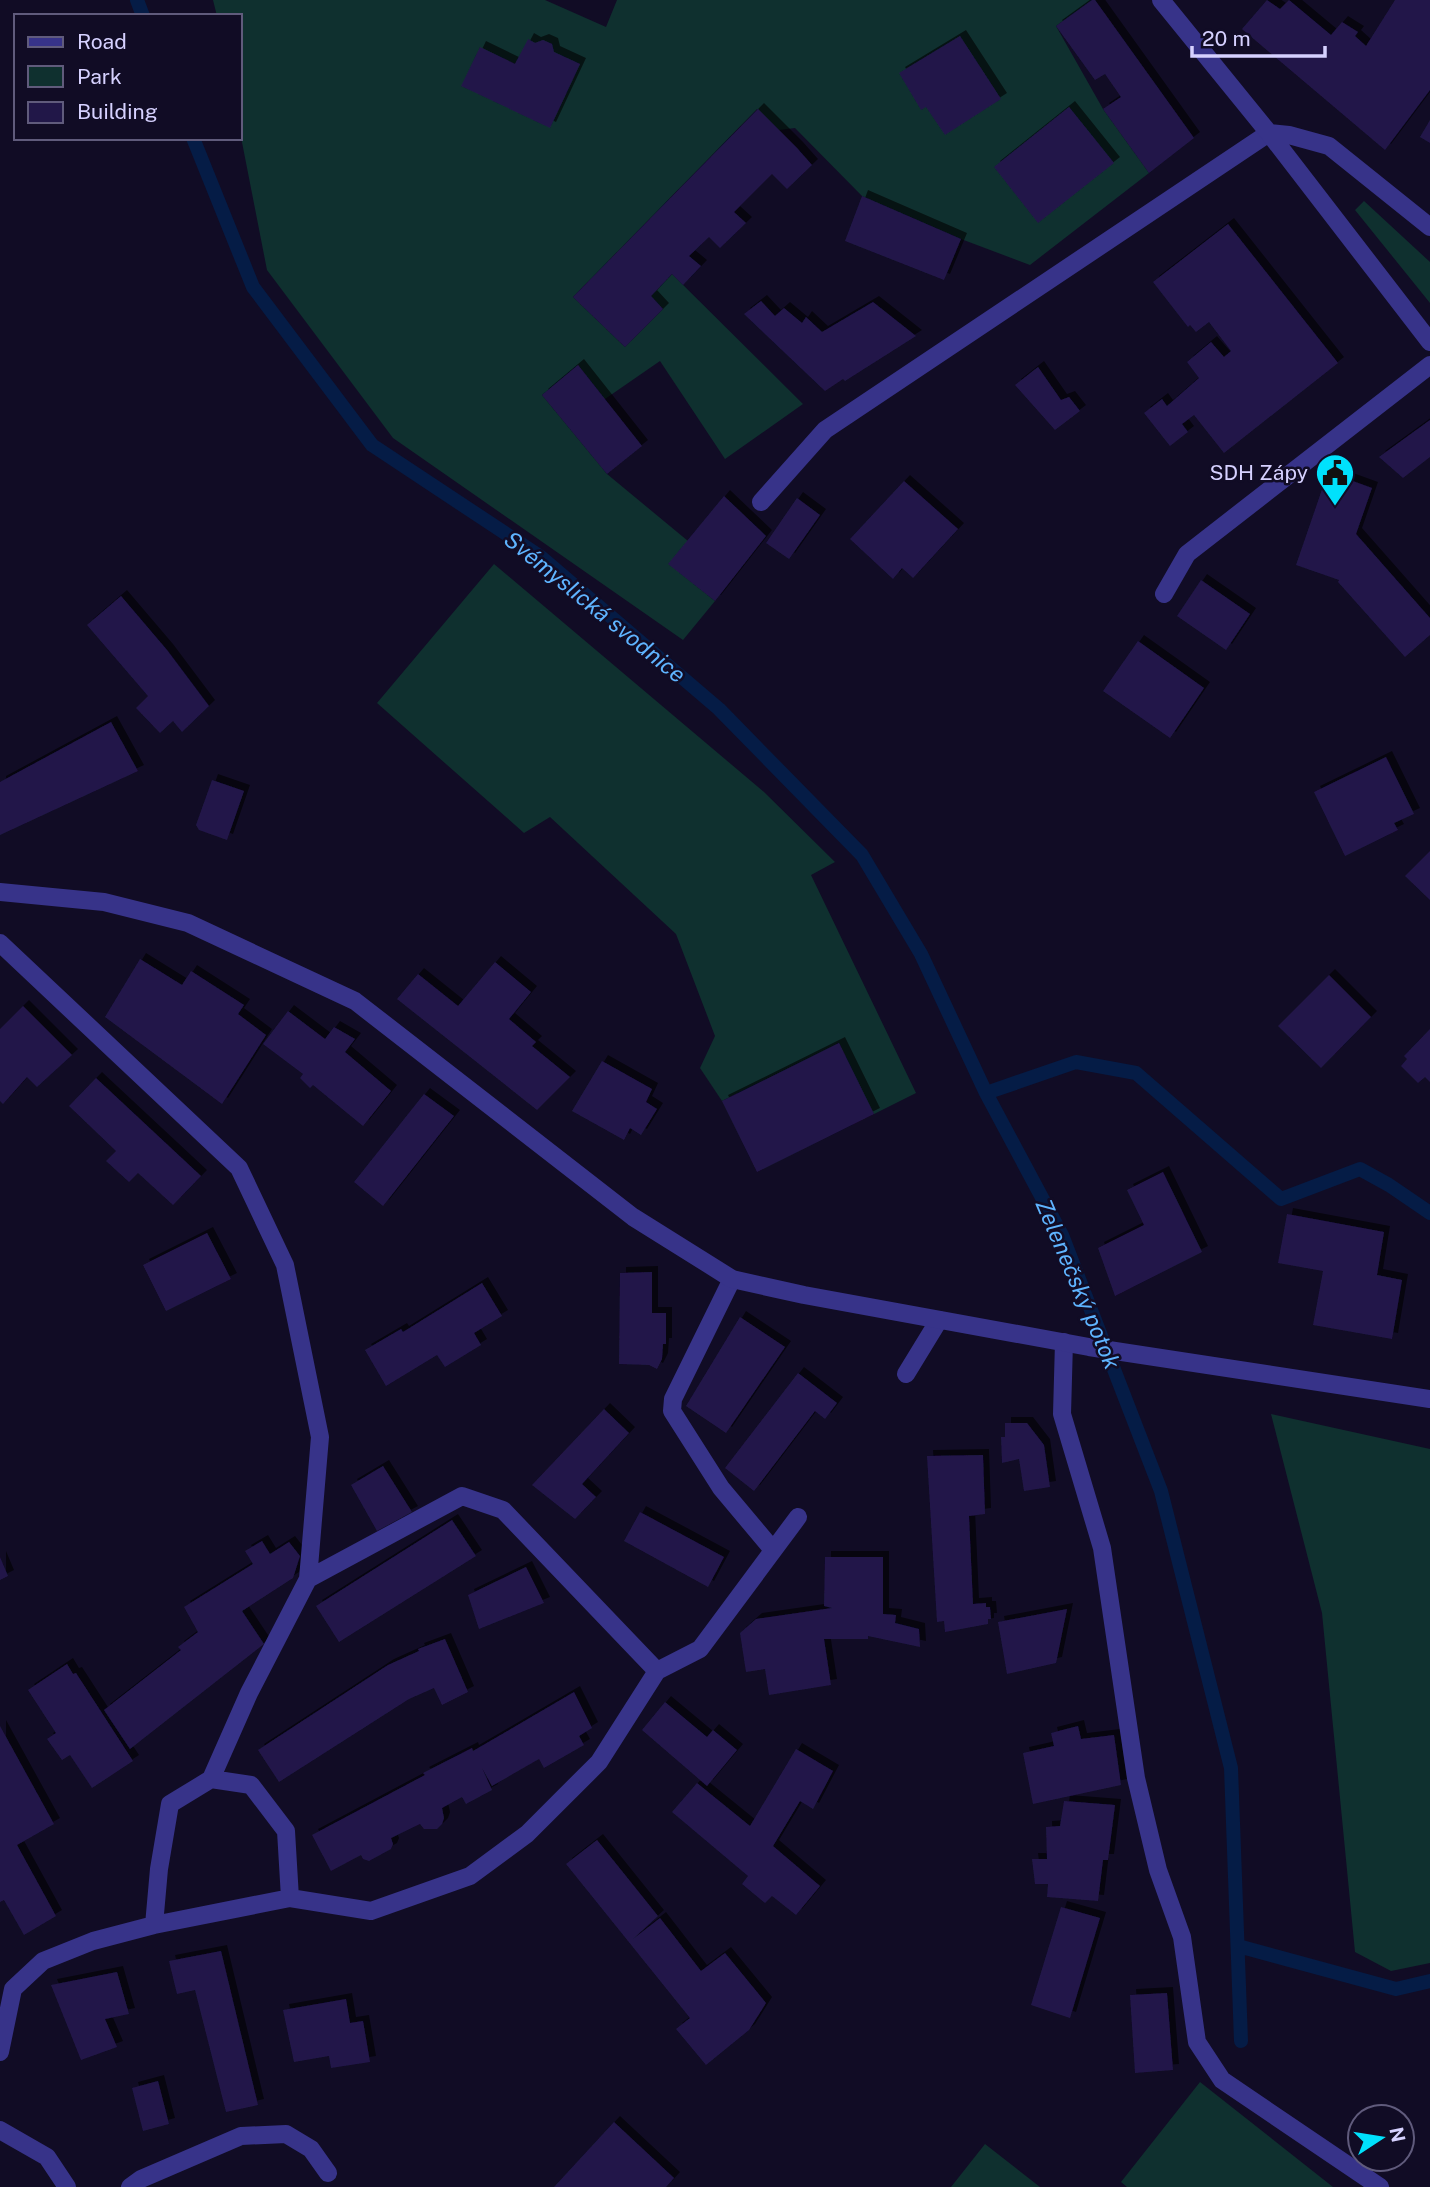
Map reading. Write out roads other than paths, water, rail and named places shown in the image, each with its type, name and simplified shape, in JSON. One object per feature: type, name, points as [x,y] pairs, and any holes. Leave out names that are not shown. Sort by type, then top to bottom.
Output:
[{"type":"street","points":[[1161,0],[1269,132],[1430,342]]},
{"type":"street","points":[[761,502],[825,430],[1269,132],[1329,146],[1430,228]]},
{"type":"street","points":[[1164,594],[1187,554],[1430,365]]},
{"type":"street","points":[[0,892],[104,902],[188,923],[355,1001],[633,1217],[732,1279],[804,1295],[1089,1347],[1430,1399]]},
{"type":"street","points":[[0,943],[239,1168],[285,1265],[320,1437],[308,1579],[249,1693],[211,1779],[170,1804],[159,1869],[154,1925]]},
{"type":"street","points":[[732,1279],[673,1399],[672,1411],[721,1488],[773,1550]]},
{"type":"street","points":[[906,1374],[939,1320]]},
{"type":"street","points":[[1064,1342],[1062,1414],[1102,1548],[1136,1778],[1158,1870],[1182,1937],[1197,2042],[1223,2080],[1380,2187]]},
{"type":"street","points":[[308,1579],[462,1496],[503,1510],[657,1671]]},
{"type":"street","points":[[0,2052],[13,1989],[43,1961],[93,1941],[154,1925],[290,1898],[371,1911],[470,1875],[527,1834],[599,1762],[657,1671],[700,1649],[798,1517]]},
{"type":"street","points":[[211,1779],[251,1785],[286,1831],[290,1898]]},
{"type":"street","points":[[0,2130],[47,2157],[67,2187]]},
{"type":"street","points":[[130,2187],[141,2179],[241,2136],[286,2134],[311,2149],[328,2173]]},
{"type":"waterway","name":"Svémyslická svodnice","points":[[137,0],[142,14]]},
{"type":"waterway","name":"Svémyslická svodnice","points":[[194,140],[253,287],[372,445],[541,557],[719,709],[862,855],[921,954],[986,1093]]},
{"type":"waterway","name":"Zelenečský potok","points":[[1241,2041],[1231,1768],[1161,1491],[1062,1235],[986,1093],[1076,1062],[1136,1073],[1281,1199],[1360,1169],[1430,1213]]},
{"type":"waterway","name":"Zelenečský potok","points":[[1238,1946],[1396,1989],[1430,1981]]},
{"type":"place","name":"SDH Zápy","points":[[1335,507]]}]
